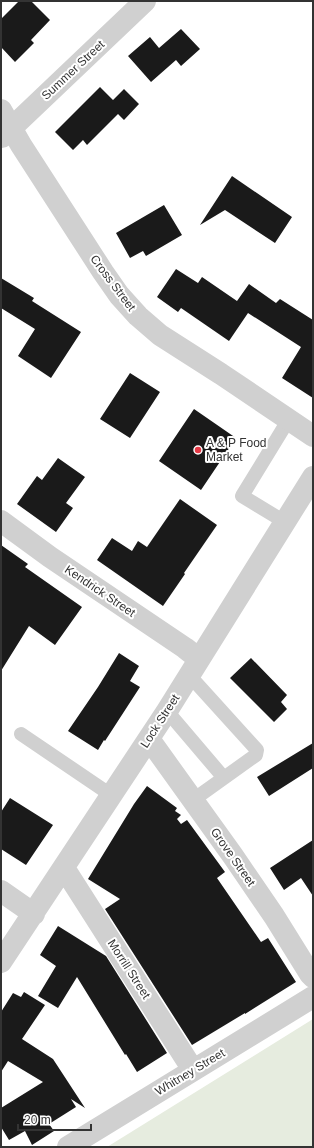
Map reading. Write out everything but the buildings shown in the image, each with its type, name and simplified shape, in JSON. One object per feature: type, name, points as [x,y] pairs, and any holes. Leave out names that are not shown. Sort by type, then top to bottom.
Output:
[{"type":"street","name":"Summer Street","points":[[4,126],[145,1]]},
{"type":"street","name":"Cross Street","points":[[4,126],[21,145],[119,296],[138,316],[160,335],[313,436]]},
{"type":"street","name":"Lock Street","points":[[1,962],[149,739],[313,477]]},
{"type":"street","name":"Kendrick Street","points":[[1,521],[50,557],[185,648],[194,667]]},
{"type":"street","name":"Grove Street","points":[[149,739],[233,856],[313,977]]},
{"type":"street","name":"Morrill Street","points":[[64,868],[193,1070]]},
{"type":"street","points":[[1,892],[34,914]]},
{"type":"street","name":"Whitney Street","points":[[68,1147],[313,997]]},
{"type":"lane","points":[[285,522],[242,496],[289,420]]},
{"type":"lane","points":[[193,800],[256,756],[257,750],[194,667]]},
{"type":"lane","points":[[167,711],[224,778]]},
{"type":"lane","points":[[21,734],[111,795]]},
{"type":"shaded area","points":[[313,1019],[313,1147],[107,1147]]},
{"type":"place","name":"A & P Food Market","points":[[198,450]]}]
